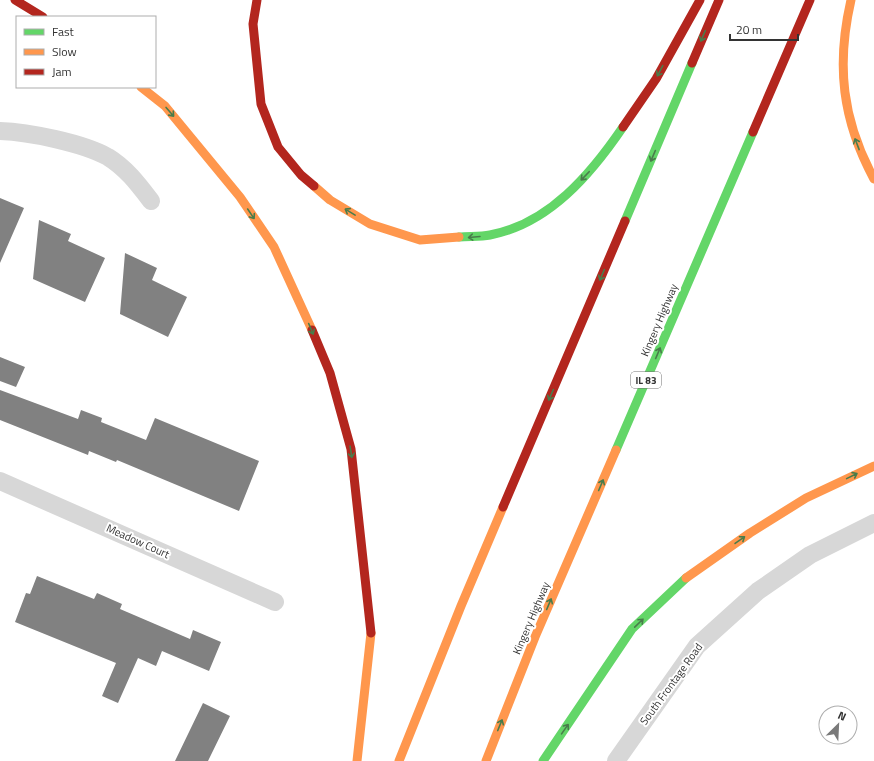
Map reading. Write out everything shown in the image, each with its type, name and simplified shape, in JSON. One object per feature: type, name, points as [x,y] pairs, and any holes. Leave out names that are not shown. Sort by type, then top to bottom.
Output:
[{"type":"main road","points":[[15,0],[41,16]]},
{"type":"main road","points":[[257,0],[253,24],[261,104],[278,147],[301,175],[330,200],[370,224],[420,240],[490,236],[519,226],[563,199],[599,162],[629,119],[656,78],[700,0]]},
{"type":"main road","points":[[399,761],[461,606],[719,0]]},
{"type":"main road","name":"Kingery Highway","points":[[486,761],[535,636],[810,0]]},
{"type":"main road","points":[[851,0],[844,23],[843,85],[848,121],[867,168],[874,179]]},
{"type":"main road","points":[[142,88],[165,106],[205,153],[240,197],[274,247],[299,300],[330,374],[351,448],[371,631],[357,761]]},
{"type":"main road","points":[[543,761],[632,629],[684,579],[750,533],[806,498],[874,466]]},
{"type":"street","points":[[0,131],[12,132],[74,145],[107,157],[130,174],[151,201]]},
{"type":"street","name":"Meadow Court","points":[[0,481],[276,602]]},
{"type":"street","name":"South Frontage Road","points":[[616,761],[697,646],[758,591],[810,555],[874,523]]},
{"type":"building","points":[[0,198],[24,208],[0,263]]},
{"type":"building","points":[[39,220],[71,234],[68,241],[105,258],[85,302],[33,279]]},
{"type":"building","points":[[125,253],[157,268],[152,280],[187,297],[168,337],[120,314]]},
{"type":"building","points":[[0,357],[25,367],[16,387],[0,381]]},
{"type":"building","points":[[0,390],[78,419],[81,410],[102,418],[101,422],[146,440],[155,418],[259,461],[239,511],[117,460],[116,462],[89,451],[88,455],[0,420]]},
{"type":"building","points":[[37,576],[94,599],[97,593],[122,604],[120,609],[190,639],[193,630],[221,642],[209,671],[162,651],[156,666],[138,658],[118,703],[102,696],[116,663],[15,622],[26,593],[30,594]]},
{"type":"building","points":[[203,703],[230,716],[208,761],[175,761]]},
{"type":"traffic: fast","points":[[625,221],[692,63]]},
{"type":"traffic: fast","points":[[459,237],[486,236],[511,229],[531,220],[550,208],[582,179],[611,145],[623,127]]},
{"type":"traffic: fast","points":[[616,450],[753,132]]},
{"type":"traffic: fast","points":[[543,761],[632,629],[686,578]]},
{"type":"traffic: slow","points":[[851,0],[846,24],[844,47],[843,70],[845,92],[855,135],[863,157],[874,179]]},
{"type":"traffic: slow","points":[[142,88],[165,106],[240,197],[274,247],[312,330]]},
{"type":"traffic: slow","points":[[314,186],[330,200],[370,224],[420,240],[459,237]]},
{"type":"traffic: slow","points":[[486,761],[535,637],[616,450]]},
{"type":"traffic: slow","points":[[686,578],[750,533],[806,498],[874,466]]},
{"type":"traffic: slow","points":[[399,761],[461,606],[503,507]]},
{"type":"traffic: slow","points":[[357,761],[371,633]]},
{"type":"traffic: jam","points":[[15,0],[41,16]]},
{"type":"traffic: jam","points":[[257,0],[253,24],[261,104],[278,147],[301,175],[314,186]]},
{"type":"traffic: jam","points":[[623,127],[656,79],[700,0]]},
{"type":"traffic: jam","points":[[692,63],[719,0]]},
{"type":"traffic: jam","points":[[753,132],[810,0]]},
{"type":"traffic: jam","points":[[503,507],[625,221]]},
{"type":"traffic: jam","points":[[312,330],[330,373],[351,449],[371,633]]}]
